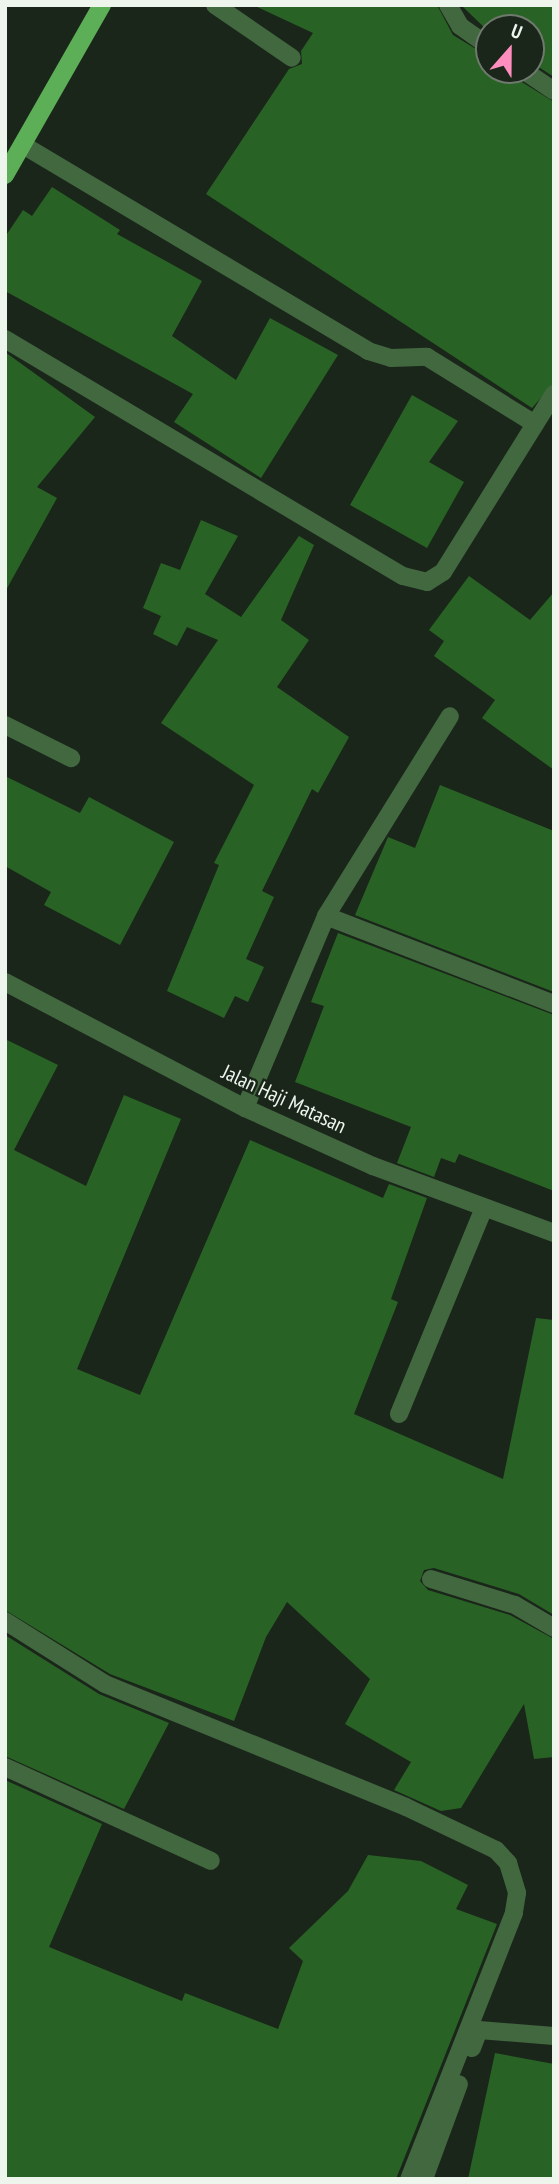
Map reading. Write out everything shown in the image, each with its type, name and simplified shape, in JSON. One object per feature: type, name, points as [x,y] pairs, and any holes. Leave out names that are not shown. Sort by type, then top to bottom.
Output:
[{"type":"main road","points":[[5,175],[102,5]]},
{"type":"street","points":[[215,5],[292,58]]},
{"type":"street","points":[[448,5],[460,26],[475,36]]},
{"type":"street","points":[[23,145],[368,351],[391,358],[427,357],[535,424]]},
{"type":"street","points":[[5,338],[415,580],[427,582],[443,572],[554,394]]},
{"type":"street","points":[[245,1108],[326,916],[450,716]]},
{"type":"street","points":[[5,725],[71,758]]},
{"type":"street","points":[[326,916],[554,1004]]},
{"type":"street","name":"Jalan Haji Matasan","points":[[5,982],[245,1108],[484,1208],[554,1233]]},
{"type":"street","points":[[399,1414],[484,1208]]},
{"type":"street","points":[[431,1579],[515,1605],[554,1628]]},
{"type":"street","points":[[5,1621],[105,1684],[406,1807],[496,1850],[508,1863],[517,1893],[514,1913],[409,2179]]},
{"type":"street","points":[[5,1767],[211,1861]]},
{"type":"street","points":[[424,2179],[479,2030],[554,2036]]},
{"type":"building","points":[[253,5],[437,5],[453,35],[475,48],[475,84],[525,84],[554,102],[554,383],[532,408],[206,194],[289,69],[302,64],[301,51],[313,33]]},
{"type":"building","points":[[461,5],[554,5],[554,77],[545,71],[545,14],[475,14],[475,18]]},
{"type":"building","points":[[52,187],[120,230],[117,234],[202,281],[172,336],[236,380],[270,318],[338,355],[261,478],[174,422],[193,394],[5,291],[5,237],[23,210],[32,216]]},
{"type":"building","points":[[5,352],[95,417],[37,487],[57,498],[5,592]]},
{"type":"building","points":[[412,395],[458,421],[429,462],[464,482],[427,548],[350,505]]},
{"type":"building","points":[[201,520],[238,536],[205,594],[241,617],[299,536],[314,545],[281,620],[309,640],[277,687],[349,737],[318,793],[312,789],[262,891],[274,897],[246,959],[264,967],[248,1002],[235,996],[224,1018],[167,991],[219,865],[214,863],[254,785],[161,723],[218,640],[187,627],[177,646],[153,634],[161,616],[143,608],[161,563],[180,570]]},
{"type":"building","points":[[469,576],[530,620],[554,592],[554,770],[482,718],[495,700],[434,656],[444,641],[429,630]]},
{"type":"building","points":[[5,776],[80,813],[89,797],[174,842],[120,945],[44,905],[51,892],[5,866]]},
{"type":"building","points":[[440,785],[554,831],[554,992],[355,915],[388,837],[415,848]]},
{"type":"building","points":[[338,933],[554,1015],[554,1191],[459,1154],[455,1163],[441,1158],[434,1177],[397,1163],[411,1127],[295,1082],[324,1006],[311,1002]]},
{"type":"building","points":[[5,1039],[58,1065],[14,1150],[86,1186],[124,1095],[181,1119],[77,1369],[140,1395],[250,1140],[383,1198],[389,1184],[427,1198],[391,1299],[398,1302],[354,1414],[503,1479],[536,1318],[554,1320],[554,1615],[519,1594],[434,1568],[424,1570],[420,1581],[428,1590],[510,1615],[554,1639],[554,1757],[534,1759],[524,1704],[461,1808],[441,1811],[394,1790],[411,1762],[345,1724],[370,1679],[287,1602],[266,1637],[234,1721],[110,1674],[5,1610]]},
{"type":"building","points":[[5,1635],[99,1694],[169,1723],[124,1809],[5,1756]]},
{"type":"building","points":[[5,1780],[102,1824],[49,1947],[182,2001],[185,1993],[278,2029],[303,1961],[289,1948],[348,1891],[368,1855],[421,1861],[468,1885],[456,1909],[497,1924],[396,2179],[5,2179]]},
{"type":"building","points":[[495,2053],[554,2064],[554,2179],[468,2179]]}]
